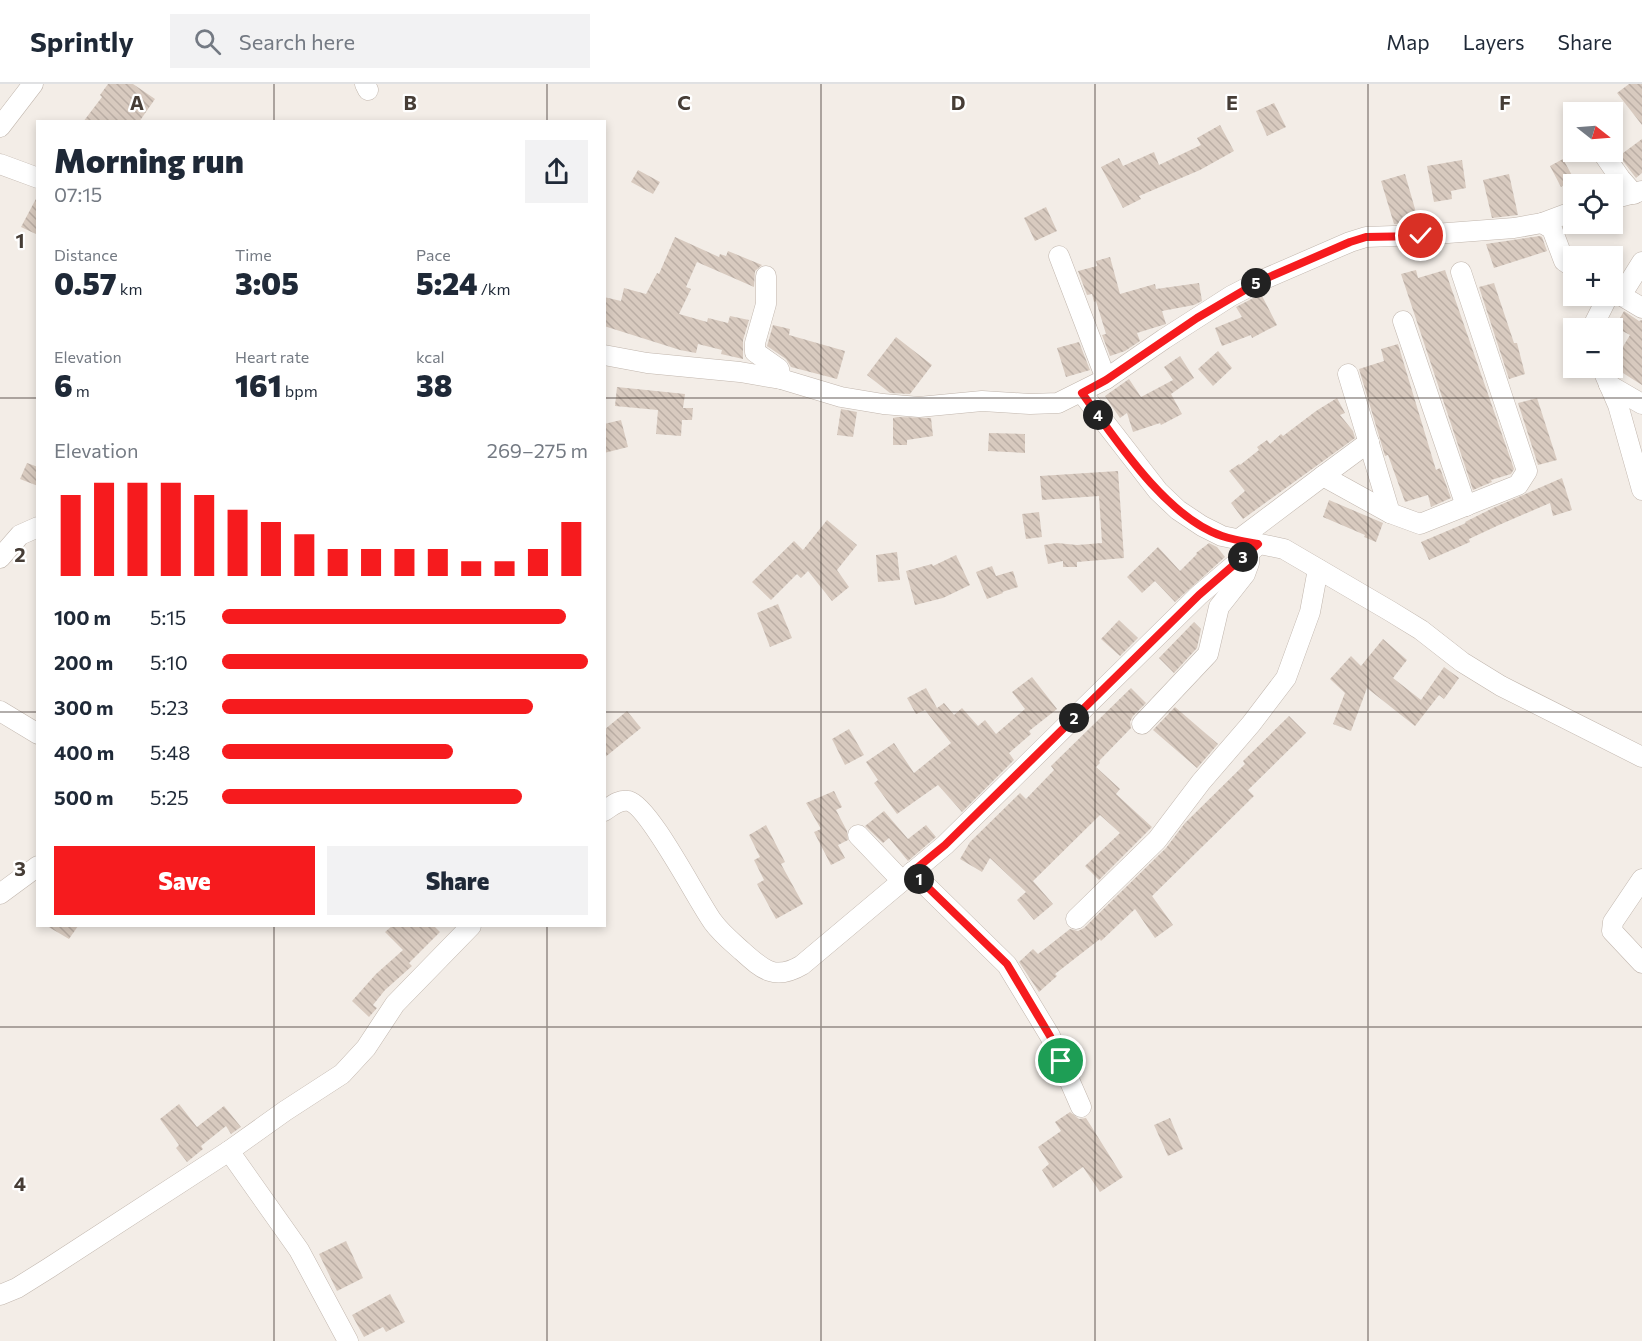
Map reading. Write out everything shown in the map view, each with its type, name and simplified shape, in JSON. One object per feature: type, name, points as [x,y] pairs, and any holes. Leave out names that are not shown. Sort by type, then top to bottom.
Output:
[{"type":"street","points":[[0,127],[33,84]]},
{"type":"street","points":[[1609,162],[1620,178],[1638,193]]},
{"type":"street","points":[[0,164],[36,177]]},
{"type":"street","points":[[1623,197],[1638,193]]},
{"type":"street","points":[[606,355],[647,363],[710,368],[781,379],[841,397],[919,406],[982,401],[1058,403],[1106,380],[1231,296],[1350,242],[1366,237],[1462,233],[1514,228],[1542,223],[1563,215]]},
{"type":"street","points":[[1542,223],[1552,228],[1563,258]]},
{"type":"street","points":[[1059,256],[1106,380]]},
{"type":"street","points":[[1623,283],[1642,262]]},
{"type":"street","points":[[1323,476],[1390,513],[1420,524],[1518,485],[1527,471],[1461,272]]},
{"type":"street","points":[[766,276],[766,304],[755,343],[755,352],[779,369],[781,379]]},
{"type":"street","points":[[1623,298],[1642,308]]},
{"type":"street","points":[[1403,321],[1466,506]]},
{"type":"street","points":[[1348,374],[1390,513]]},
{"type":"street","points":[[1607,378],[1618,405],[1642,490]]},
{"type":"street","points":[[1609,378],[1642,404]]},
{"type":"street","points":[[1082,393],[1158,491],[1178,510],[1202,526],[1248,546],[1284,549],[1421,630],[1462,662],[1501,686],[1642,757]]},
{"type":"street","points":[[606,810],[620,801],[631,802],[638,807],[650,820],[714,923],[759,966],[773,973],[789,973],[802,965],[945,845],[1248,546],[1323,476],[1369,442]]},
{"type":"street","points":[[0,558],[20,536],[36,528]]},
{"type":"street","points":[[1142,724],[1208,654],[1219,607],[1245,574],[1250,563],[1248,546]]},
{"type":"street","points":[[1076,919],[1157,840],[1286,678],[1310,612],[1318,569]]},
{"type":"street","points":[[0,711],[36,734]]},
{"type":"street","points":[[858,835],[1007,964],[1050,1036],[1081,1107]]},
{"type":"street","points":[[0,894],[36,867]]},
{"type":"street","points":[[1642,879],[1612,922],[1612,931],[1642,963]]},
{"type":"street","points":[[0,1295],[49,1268],[229,1151],[350,1067],[366,1048],[395,1004],[470,927]]},
{"type":"street","points":[[229,1151],[299,1250],[348,1341]]},
{"type":"building","points":[[108,84],[133,84],[155,99],[140,120],[85,120],[102,97],[100,95]]},
{"type":"building","points":[[1629,84],[1642,84],[1642,125],[1617,93]]},
{"type":"building","points":[[1274,103],[1286,127],[1267,136],[1256,111]]},
{"type":"building","points":[[1220,125],[1234,151],[1200,170],[1139,196],[1141,199],[1123,208],[1101,167],[1119,158],[1123,166],[1154,152],[1159,165],[1201,145],[1197,138]]},
{"type":"building","points":[[1642,139],[1642,173],[1636,178],[1623,161],[1623,153]]},
{"type":"building","points":[[1563,159],[1571,174],[1563,174],[1561,187],[1550,166]]},
{"type":"building","points":[[1462,160],[1466,188],[1451,191],[1452,199],[1434,202],[1427,166]]},
{"type":"building","points":[[638,170],[660,182],[653,194],[631,182]]},
{"type":"building","points":[[1405,174],[1419,223],[1394,224],[1381,181]]},
{"type":"building","points":[[1509,174],[1518,215],[1492,218],[1483,180]]},
{"type":"building","points":[[36,199],[36,234],[21,227]]},
{"type":"building","points":[[1046,207],[1057,231],[1035,241],[1024,218]]},
{"type":"building","points":[[1540,236],[1547,251],[1494,268],[1486,244]]},
{"type":"building","points":[[675,237],[719,257],[720,254],[726,256],[728,251],[762,265],[755,271],[754,287],[697,262],[686,287],[691,289],[679,314],[707,322],[708,318],[728,323],[730,316],[749,320],[743,340],[743,359],[721,354],[722,350],[698,344],[696,353],[680,350],[606,327],[606,297],[621,301],[624,288],[646,294],[657,273],[659,274]]},
{"type":"building","points":[[1110,257],[1120,294],[1155,284],[1156,289],[1199,283],[1202,301],[1194,305],[1162,311],[1166,324],[1137,333],[1140,341],[1125,351],[1110,356],[1102,335],[1106,334],[1096,301],[1094,302],[1092,294],[1087,295],[1078,271],[1097,266],[1096,261]]},
{"type":"building","points":[[1416,270],[1418,278],[1445,270],[1514,469],[1511,474],[1491,480],[1492,482],[1473,490],[1401,274]]},
{"type":"building","points":[[1494,283],[1514,343],[1517,343],[1525,374],[1509,379],[1479,287]]},
{"type":"building","points":[[1261,294],[1277,325],[1252,338],[1251,335],[1222,346],[1215,328],[1242,317],[1236,307]]},
{"type":"building","points":[[1624,311],[1639,321],[1642,320],[1642,385],[1623,373],[1623,347],[1630,335],[1623,331],[1623,318],[1620,318]]},
{"type":"building","points":[[773,325],[790,329],[789,335],[845,351],[837,379],[791,367],[786,359],[767,346]]},
{"type":"building","points":[[896,337],[932,365],[910,394],[890,393],[867,375]]},
{"type":"building","points":[[1079,342],[1090,370],[1066,377],[1057,348]]},
{"type":"building","points":[[1398,344],[1436,470],[1440,468],[1451,498],[1431,507],[1428,495],[1405,502],[1388,455],[1385,456],[1359,369],[1384,361],[1381,349]]},
{"type":"building","points":[[1218,351],[1232,368],[1213,386],[1198,369]]},
{"type":"building","points":[[1180,356],[1194,378],[1171,394],[1182,414],[1161,425],[1160,423],[1133,432],[1127,413],[1120,418],[1105,396],[1129,379],[1141,397],[1173,380],[1164,367]]},
{"type":"building","points":[[617,387],[685,394],[683,408],[693,408],[692,420],[682,420],[681,436],[656,434],[658,410],[615,406]]},
{"type":"building","points":[[1337,398],[1345,413],[1340,415],[1353,431],[1355,438],[1243,519],[1231,503],[1245,491],[1229,471],[1259,450],[1257,447],[1267,440],[1270,444],[1281,434],[1283,436]]},
{"type":"building","points":[[1537,398],[1557,460],[1538,465],[1518,403]]},
{"type":"building","points":[[841,409],[857,412],[853,437],[837,435]]},
{"type":"building","points":[[893,418],[931,418],[933,436],[907,440],[907,445],[893,445]]},
{"type":"building","points":[[621,420],[628,447],[606,452],[606,424]]},
{"type":"building","points":[[989,433],[1025,434],[1025,453],[988,451]]},
{"type":"building","points":[[27,463],[36,466],[36,485],[20,479]]},
{"type":"building","points":[[1118,471],[1124,558],[1077,562],[1077,567],[1063,567],[1063,561],[1048,564],[1044,545],[1102,543],[1099,496],[1042,500],[1040,476]]},
{"type":"building","points":[[1562,478],[1572,510],[1553,516],[1550,503],[1469,539],[1470,542],[1429,560],[1421,542]]},
{"type":"building","points":[[1329,500],[1383,523],[1376,542],[1323,517]]},
{"type":"building","points":[[1039,512],[1042,537],[1026,539],[1022,514]]},
{"type":"building","points":[[827,520],[857,545],[837,570],[849,587],[832,601],[808,571],[801,578],[797,574],[771,600],[752,582],[794,541],[803,550]]},
{"type":"building","points":[[1209,543],[1217,547],[1225,557],[1175,602],[1155,581],[1142,593],[1127,577],[1158,547],[1180,571],[1196,553]]},
{"type":"building","points":[[897,552],[900,580],[878,582],[876,555]]},
{"type":"building","points":[[956,555],[970,585],[943,598],[915,605],[906,571],[932,564],[933,566]]},
{"type":"building","points":[[992,566],[996,576],[1013,571],[1018,587],[987,599],[976,572]]},
{"type":"building","points":[[778,604],[792,638],[770,647],[757,613]]},
{"type":"building","points":[[1119,620],[1138,638],[1120,656],[1101,639]]},
{"type":"building","points":[[1194,622],[1201,629],[1197,648],[1174,673],[1159,658]]},
{"type":"building","points":[[1383,639],[1407,660],[1393,678],[1421,700],[1444,667],[1459,678],[1444,699],[1439,695],[1415,726],[1367,688],[1351,731],[1333,724],[1345,693],[1330,679],[1351,656],[1361,666]]},
{"type":"building","points":[[1032,677],[1057,709],[1029,731],[1031,734],[1009,753],[1014,760],[962,812],[938,785],[897,814],[874,783],[878,780],[866,762],[894,743],[914,773],[951,743],[925,710],[916,714],[907,698],[926,688],[937,708],[944,703],[954,715],[962,708],[978,726],[985,720],[996,734],[1025,709],[1012,692]]},
{"type":"building","points":[[1131,688],[1146,703],[1133,716],[1130,722],[1131,728],[1096,767],[1120,789],[1116,794],[1152,827],[1099,880],[1085,866],[1120,833],[1100,815],[1033,881],[1053,904],[1034,920],[1017,900],[1026,892],[990,858],[982,872],[960,859],[970,842],[1020,793],[1026,799],[1054,770],[1051,766]]},
{"type":"building","points":[[1175,707],[1218,744],[1197,768],[1153,730]]},
{"type":"building","points":[[627,711],[641,728],[606,756],[606,728]]},
{"type":"building","points":[[1289,716],[1306,733],[1248,790],[1254,796],[1152,896],[1173,925],[1155,938],[1135,909],[1101,941],[1100,939],[1055,974],[1057,976],[1039,992],[1019,962],[1033,949],[1038,954],[1070,929],[1078,931],[1084,928],[1166,848],[1185,823],[1245,764],[1243,761]]},
{"type":"building","points":[[849,729],[864,755],[845,765],[832,739]]},
{"type":"building","points":[[834,791],[842,807],[836,810],[847,831],[848,840],[838,845],[845,858],[831,865],[814,832],[821,829],[806,803]]},
{"type":"building","points":[[884,811],[908,839],[926,825],[936,837],[908,861],[889,838],[883,843],[865,826]]},
{"type":"building","points":[[766,825],[785,862],[781,864],[803,904],[776,919],[757,884],[764,880],[754,860],[760,857],[749,835]]},
{"type":"building","points":[[49,927],[77,927],[69,939]]},
{"type":"building","points":[[391,927],[435,927],[440,932],[409,963],[412,966],[385,990],[373,1005],[377,1008],[369,1017],[352,1001],[376,974],[403,950],[385,932]]},
{"type":"building","points":[[179,1104],[197,1127],[224,1106],[241,1127],[231,1134],[226,1126],[201,1146],[203,1149],[187,1162],[176,1148],[179,1145],[160,1119]]},
{"type":"building","points":[[1070,1112],[1079,1119],[1086,1118],[1123,1177],[1100,1192],[1083,1167],[1053,1188],[1042,1170],[1049,1164],[1038,1147],[1061,1131],[1055,1122]]},
{"type":"building","points":[[1170,1118],[1183,1149],[1168,1156],[1154,1125]]},
{"type":"building","points":[[346,1241],[363,1278],[337,1291],[319,1254]]},
{"type":"building","points":[[390,1294],[405,1322],[386,1332],[383,1327],[364,1337],[352,1315]]},
{"type":"route","points":[[1061,1061],[1050,1036],[1007,964],[912,872],[945,845],[1199,595],[1258,544],[1222,536],[1178,510],[1158,491],[1082,393],[1106,380],[1135,358],[1231,296],[1260,281],[1366,237],[1421,236]]}]
